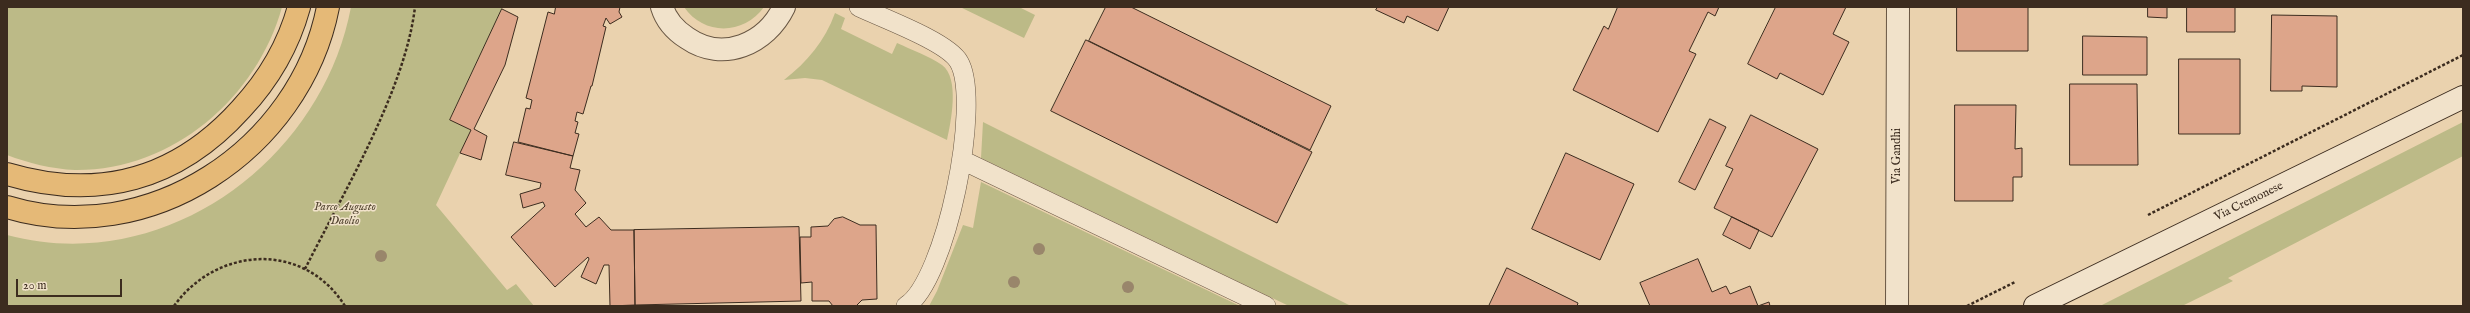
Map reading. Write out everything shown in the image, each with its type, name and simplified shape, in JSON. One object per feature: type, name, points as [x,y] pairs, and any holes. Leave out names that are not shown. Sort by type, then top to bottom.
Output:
[{"type":"highway","points":[[7,174],[53,185],[96,186],[136,178],[177,162],[214,137],[259,89],[281,55],[299,7]]},
{"type":"highway","points":[[7,207],[60,218],[103,217],[146,208],[168,200],[209,178],[245,150],[283,107],[312,57],[328,7]]},
{"type":"main road","points":[[662,7],[671,24],[681,34],[705,47],[719,50],[746,46],[758,39],[769,30],[784,7]]},
{"type":"main road","name":"Via Gandhi","points":[[1897,306],[1898,7]]},
{"type":"main road","name":"Via Cremonese","points":[[2035,306],[2463,97]]},
{"type":"lane","points":[[859,7],[945,48],[959,61],[966,78],[962,160],[952,207],[940,251],[925,286],[917,297],[906,306]]},
{"type":"lane","points":[[962,160],[1266,306]]},
{"type":"path","points":[[305,269],[390,94],[405,53],[415,7]]},
{"type":"path","points":[[2143,217],[2463,55]]},
{"type":"path","points":[[174,306],[183,293],[199,278],[218,267],[240,260],[262,259],[284,262],[305,269],[323,281],[339,296],[346,306]]},
{"type":"green space","points":[[7,7],[282,7],[270,40],[253,71],[231,99],[206,123],[177,143],[145,158],[111,167],[75,170],[40,165],[7,155]]},
{"type":"green space","name":"Parco Augusto Daolio","points":[[351,7],[503,7],[450,119],[471,130],[436,205],[507,290],[516,284],[534,306],[7,306],[7,235],[66,244],[123,239],[177,222],[227,194],[271,158],[307,114],[334,63]]},
{"type":"green space","points":[[684,7],[764,7],[756,16],[746,23],[735,27],[724,28],[713,27],[702,23],[692,16]]},
{"type":"green space","points":[[960,7],[1019,7],[1035,15],[1024,38]]},
{"type":"green space","points":[[835,13],[845,18],[841,29],[892,54],[897,43],[932,59],[948,71],[953,90],[953,101],[947,140],[822,80],[805,78],[784,80],[808,58],[821,42]]},
{"type":"green space","points":[[983,122],[1351,306],[1289,306],[981,158]]},
{"type":"green space","points":[[2463,122],[2463,156],[2228,278],[2233,281],[2182,306],[2100,306]]},
{"type":"green space","points":[[981,182],[1240,306],[929,306],[937,291],[963,225],[973,228]]},
{"type":"building","points":[[556,7],[620,7],[619,12],[622,17],[610,24],[606,18],[603,26],[606,27],[592,86],[583,114],[577,112],[575,121],[578,122],[575,133],[579,134],[573,156],[518,142],[526,108],[530,109],[532,100],[526,98],[548,12],[554,14]]},
{"type":"building","points":[[1106,7],[1131,7],[1331,106],[1310,150],[1089,41]]},
{"type":"building","points":[[1378,7],[1449,7],[1438,31],[1407,16],[1404,23],[1376,10]]},
{"type":"building","points":[[1618,7],[1719,7],[1715,16],[1708,12],[1689,51],[1696,54],[1658,132],[1573,90],[1604,26],[1608,29]]},
{"type":"building","points":[[1776,7],[1846,7],[1833,34],[1849,42],[1823,95],[1780,73],[1777,79],[1748,64]]},
{"type":"building","points":[[1957,7],[2028,7],[2028,51],[1957,51]]},
{"type":"building","points":[[2148,7],[2167,7],[2167,18],[2148,17]]},
{"type":"building","points":[[2187,7],[2235,7],[2235,32],[2187,32]]},
{"type":"building","points":[[502,9],[518,17],[505,65],[474,129],[487,136],[481,160],[460,153],[471,130],[450,120]]},
{"type":"building","points":[[2272,15],[2337,16],[2337,87],[2302,86],[2302,91],[2271,91]]},
{"type":"building","points":[[2083,36],[2147,37],[2147,75],[2083,75]]},
{"type":"building","points":[[1086,40],[1312,152],[1277,223],[1051,111]]},
{"type":"building","points":[[2179,59],[2240,59],[2240,134],[2179,134]]},
{"type":"building","points":[[2070,84],[2137,84],[2138,165],[2070,165]]},
{"type":"building","points":[[1955,105],[2016,105],[2015,149],[2022,148],[2022,177],[2013,177],[2013,201],[1955,201]]},
{"type":"building","points":[[1751,115],[1818,149],[1772,237],[1714,208],[1733,169],[1726,166]]},
{"type":"building","points":[[1710,119],[1726,127],[1695,190],[1679,182]]},
{"type":"building","points":[[514,142],[573,156],[570,168],[580,170],[575,190],[586,203],[575,214],[586,227],[599,217],[611,230],[634,230],[635,305],[610,306],[609,265],[604,265],[596,284],[581,277],[589,259],[588,257],[555,287],[511,237],[545,206],[543,202],[523,208],[520,194],[540,188],[541,183],[506,175]]},
{"type":"building","points":[[1566,153],[1634,184],[1600,260],[1532,229]]},
{"type":"building","points":[[843,217],[860,225],[876,225],[877,299],[862,300],[856,306],[833,306],[829,301],[812,301],[812,282],[801,283],[800,237],[811,237],[811,227],[828,226],[834,219]]},
{"type":"building","points":[[1732,217],[1759,230],[1750,249],[1723,235]]},
{"type":"building","points":[[799,227],[801,301],[635,305],[634,230]]},
{"type":"building","points":[[1698,259],[1712,292],[1726,286],[1730,294],[1750,286],[1758,306],[1650,306],[1640,283]]},
{"type":"building","points":[[1507,268],[1578,303],[1577,306],[1489,306]]},
{"type":"building","points":[[1769,302],[1770,306],[1758,306]]}]
